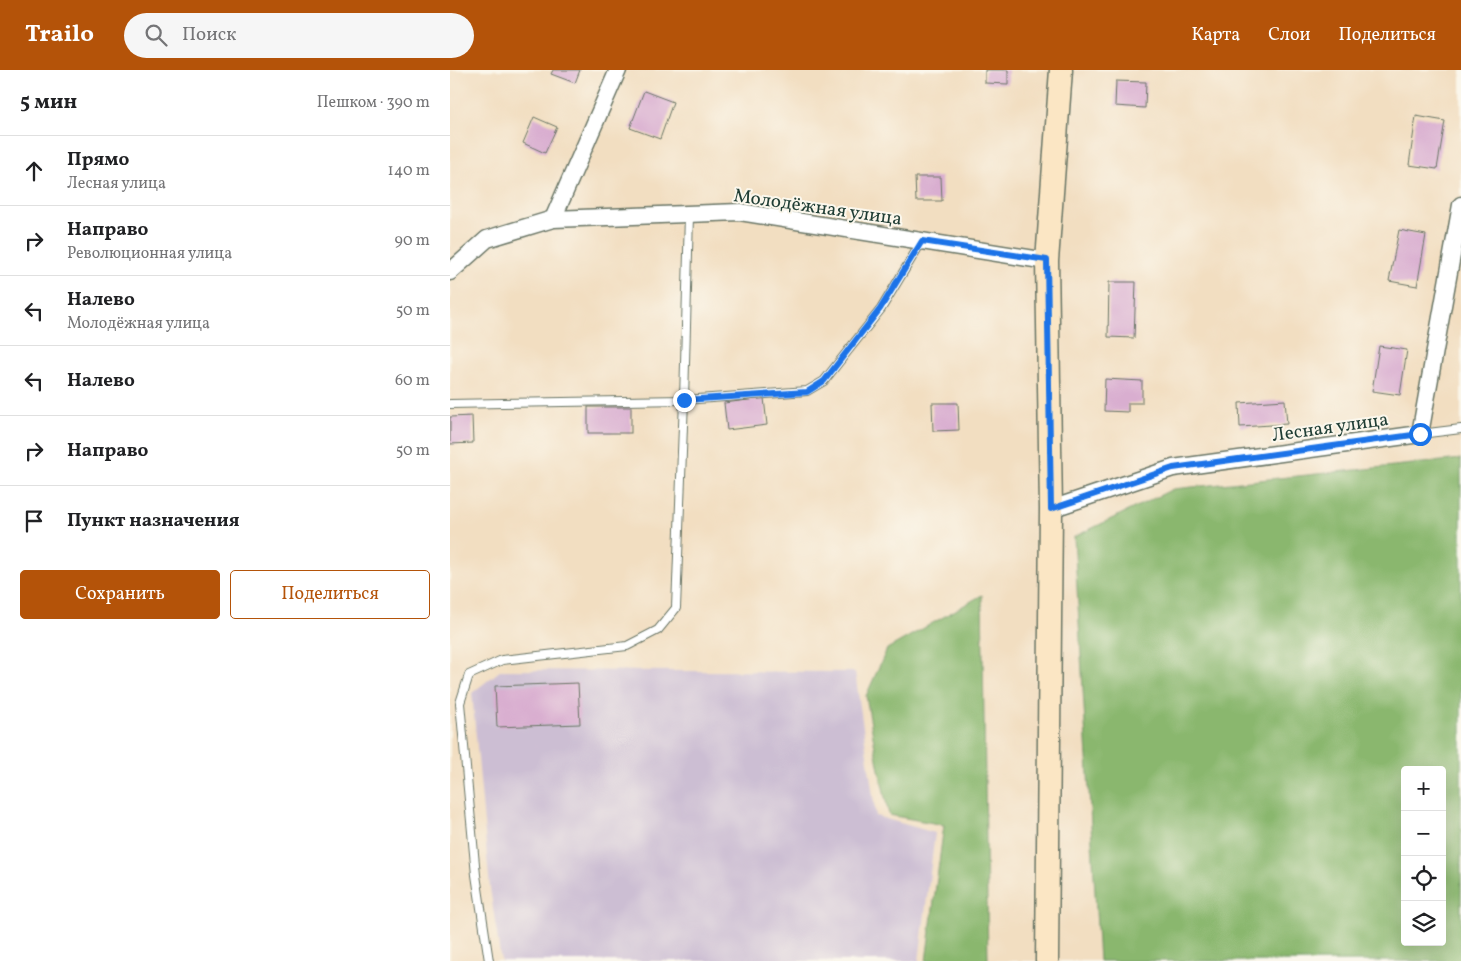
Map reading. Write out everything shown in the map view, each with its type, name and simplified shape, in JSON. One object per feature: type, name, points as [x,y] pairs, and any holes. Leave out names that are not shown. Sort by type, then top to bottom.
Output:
[{"type":"street","points":[[553,219],[618,70]]},
{"type":"street","points":[[1047,961],[1051,512],[1047,260],[1061,70]]},
{"type":"street","points":[[1420,434],[1461,205]]},
{"type":"street","name":"Молодёжная улица","points":[[450,272],[487,239],[553,219],[740,212],[1047,260]]},
{"type":"street","name":"Лесная улица","points":[[1051,512],[1173,468],[1420,434]]},
{"type":"lane","points":[[489,961],[476,875],[460,703],[469,675],[502,660],[627,646],[658,630],[676,608],[689,215]]},
{"type":"lane","points":[[450,404],[684,400],[807,392],[824,381],[880,309],[922,241]]},
{"type":"lane","points":[[1420,434],[1461,429]]},
{"type":"shaded area","points":[[501,670],[855,672],[876,816],[935,833],[919,961],[501,961],[490,888],[472,693]]},
{"type":"green space","points":[[1461,459],[1461,961],[1099,961],[1074,537],[1173,489]]},
{"type":"green space","points":[[982,595],[988,961],[926,961],[944,825],[889,815],[866,696],[887,649]]},
{"type":"building","points":[[553,70],[580,70],[575,83],[551,74]]},
{"type":"building","points":[[985,70],[1008,70],[1008,84],[985,83]]},
{"type":"building","points":[[1116,81],[1146,82],[1145,108],[1115,106]]},
{"type":"building","points":[[644,91],[673,102],[660,139],[630,128]]},
{"type":"building","points":[[1416,116],[1445,121],[1437,169],[1409,165]]},
{"type":"building","points":[[534,117],[557,127],[545,153],[523,143]]},
{"type":"building","points":[[915,177],[941,177],[942,201],[916,201]]},
{"type":"building","points":[[1399,230],[1426,235],[1417,286],[1389,281]]},
{"type":"building","points":[[1109,282],[1136,282],[1134,338],[1108,337]]},
{"type":"building","points":[[1379,346],[1407,350],[1400,395],[1372,391]]},
{"type":"building","points":[[1105,379],[1142,381],[1142,403],[1128,403],[1128,412],[1104,411]]},
{"type":"building","points":[[764,398],[767,425],[727,430],[724,403]]},
{"type":"building","points":[[1285,400],[1287,424],[1240,427],[1239,403]]},
{"type":"building","points":[[932,403],[958,403],[959,430],[933,431]]},
{"type":"building","points":[[588,407],[631,407],[631,433],[588,433]]},
{"type":"building","points":[[472,416],[473,443],[450,444],[450,417]]},
{"type":"building","points":[[578,683],[580,724],[497,727],[495,686]]},
{"type":"route","points":[[684,400],[807,392],[824,381],[880,309],[922,241],[1047,260],[1051,509],[1173,468],[1420,434]]}]
